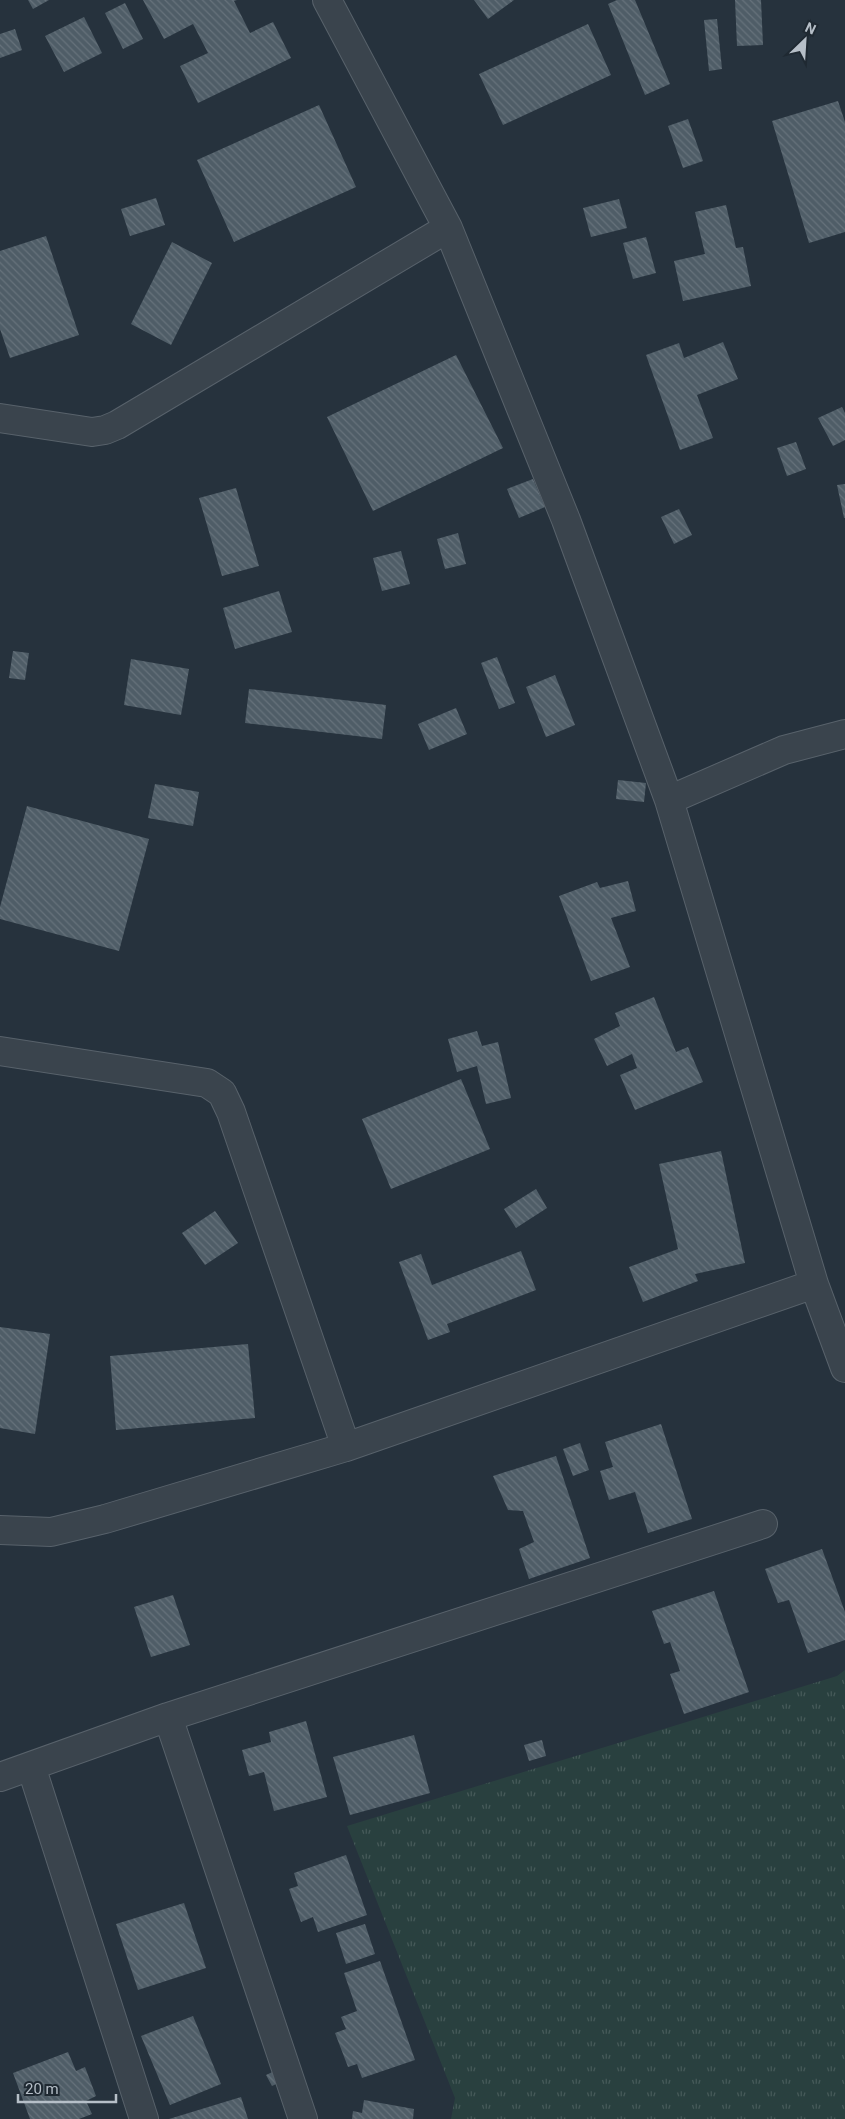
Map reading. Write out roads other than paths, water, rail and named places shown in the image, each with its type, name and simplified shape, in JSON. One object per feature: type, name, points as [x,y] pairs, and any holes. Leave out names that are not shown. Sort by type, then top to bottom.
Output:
[{"type":"street","points":[[326,0],[448,228],[566,520],[669,800],[814,1284],[845,1368]]},
{"type":"street","points":[[0,418],[92,432],[111,428],[448,228]]},
{"type":"street","points":[[669,800],[784,750],[845,734]]},
{"type":"street","points":[[0,1050],[207,1083],[222,1092],[231,1112],[346,1447]]},
{"type":"street","points":[[0,1530],[51,1532],[105,1519],[346,1447],[814,1284]]},
{"type":"street","points":[[0,1777],[168,1717],[762,1524]]},
{"type":"street","points":[[168,1717],[303,2119]]},
{"type":"street","points":[[31,1766],[144,2119]]}]
